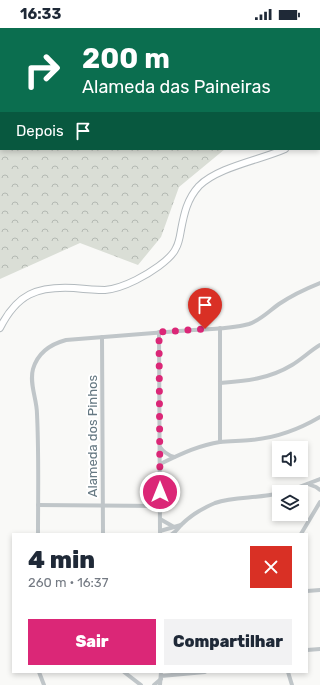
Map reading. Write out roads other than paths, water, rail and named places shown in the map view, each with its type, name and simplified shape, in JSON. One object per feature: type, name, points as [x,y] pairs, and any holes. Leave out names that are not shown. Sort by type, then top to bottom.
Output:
[{"type":"street","points":[[0,328],[14,306],[20,300],[34,292],[44,289],[57,288],[103,290],[115,288],[138,279],[168,259],[176,250],[186,206],[199,186],[217,174],[283,150]]},
{"type":"street","points":[[38,533],[38,434],[37,410],[32,377],[34,367],[40,354],[52,345],[66,340],[220,328],[250,324],[287,298],[320,283]]},
{"type":"street","points":[[220,328],[220,442]]},
{"type":"street","points":[[159,332],[160,533],[181,525]]},
{"type":"street","name":"Alameda dos Pinhos","points":[[102,337],[103,533]]},
{"type":"street","points":[[220,383],[252,380],[275,373],[292,365],[320,345]]},
{"type":"street","points":[[160,464],[194,449],[220,442],[251,440],[293,431],[320,417]]},
{"type":"street","points":[[160,447],[164,452],[174,457]]},
{"type":"street","points":[[305,485],[320,479]]},
{"type":"street","points":[[308,484],[320,490]]},
{"type":"street","points":[[174,533],[181,525],[196,514],[215,503],[272,495]]},
{"type":"street","points":[[302,533],[320,502]]},
{"type":"street","points":[[38,505],[160,506]]},
{"type":"street","points":[[160,519],[174,527]]},
{"type":"street","points":[[308,591],[320,590]]},
{"type":"street","points":[[308,650],[320,649]]},
{"type":"street","points":[[40,673],[44,685]]},
{"type":"street","points":[[125,673],[141,685]]},
{"type":"street","points":[[154,685],[161,676],[195,673]]},
{"type":"street","points":[[288,673],[292,685]]},
{"type":"street","points":[[160,685],[161,676]]}]
